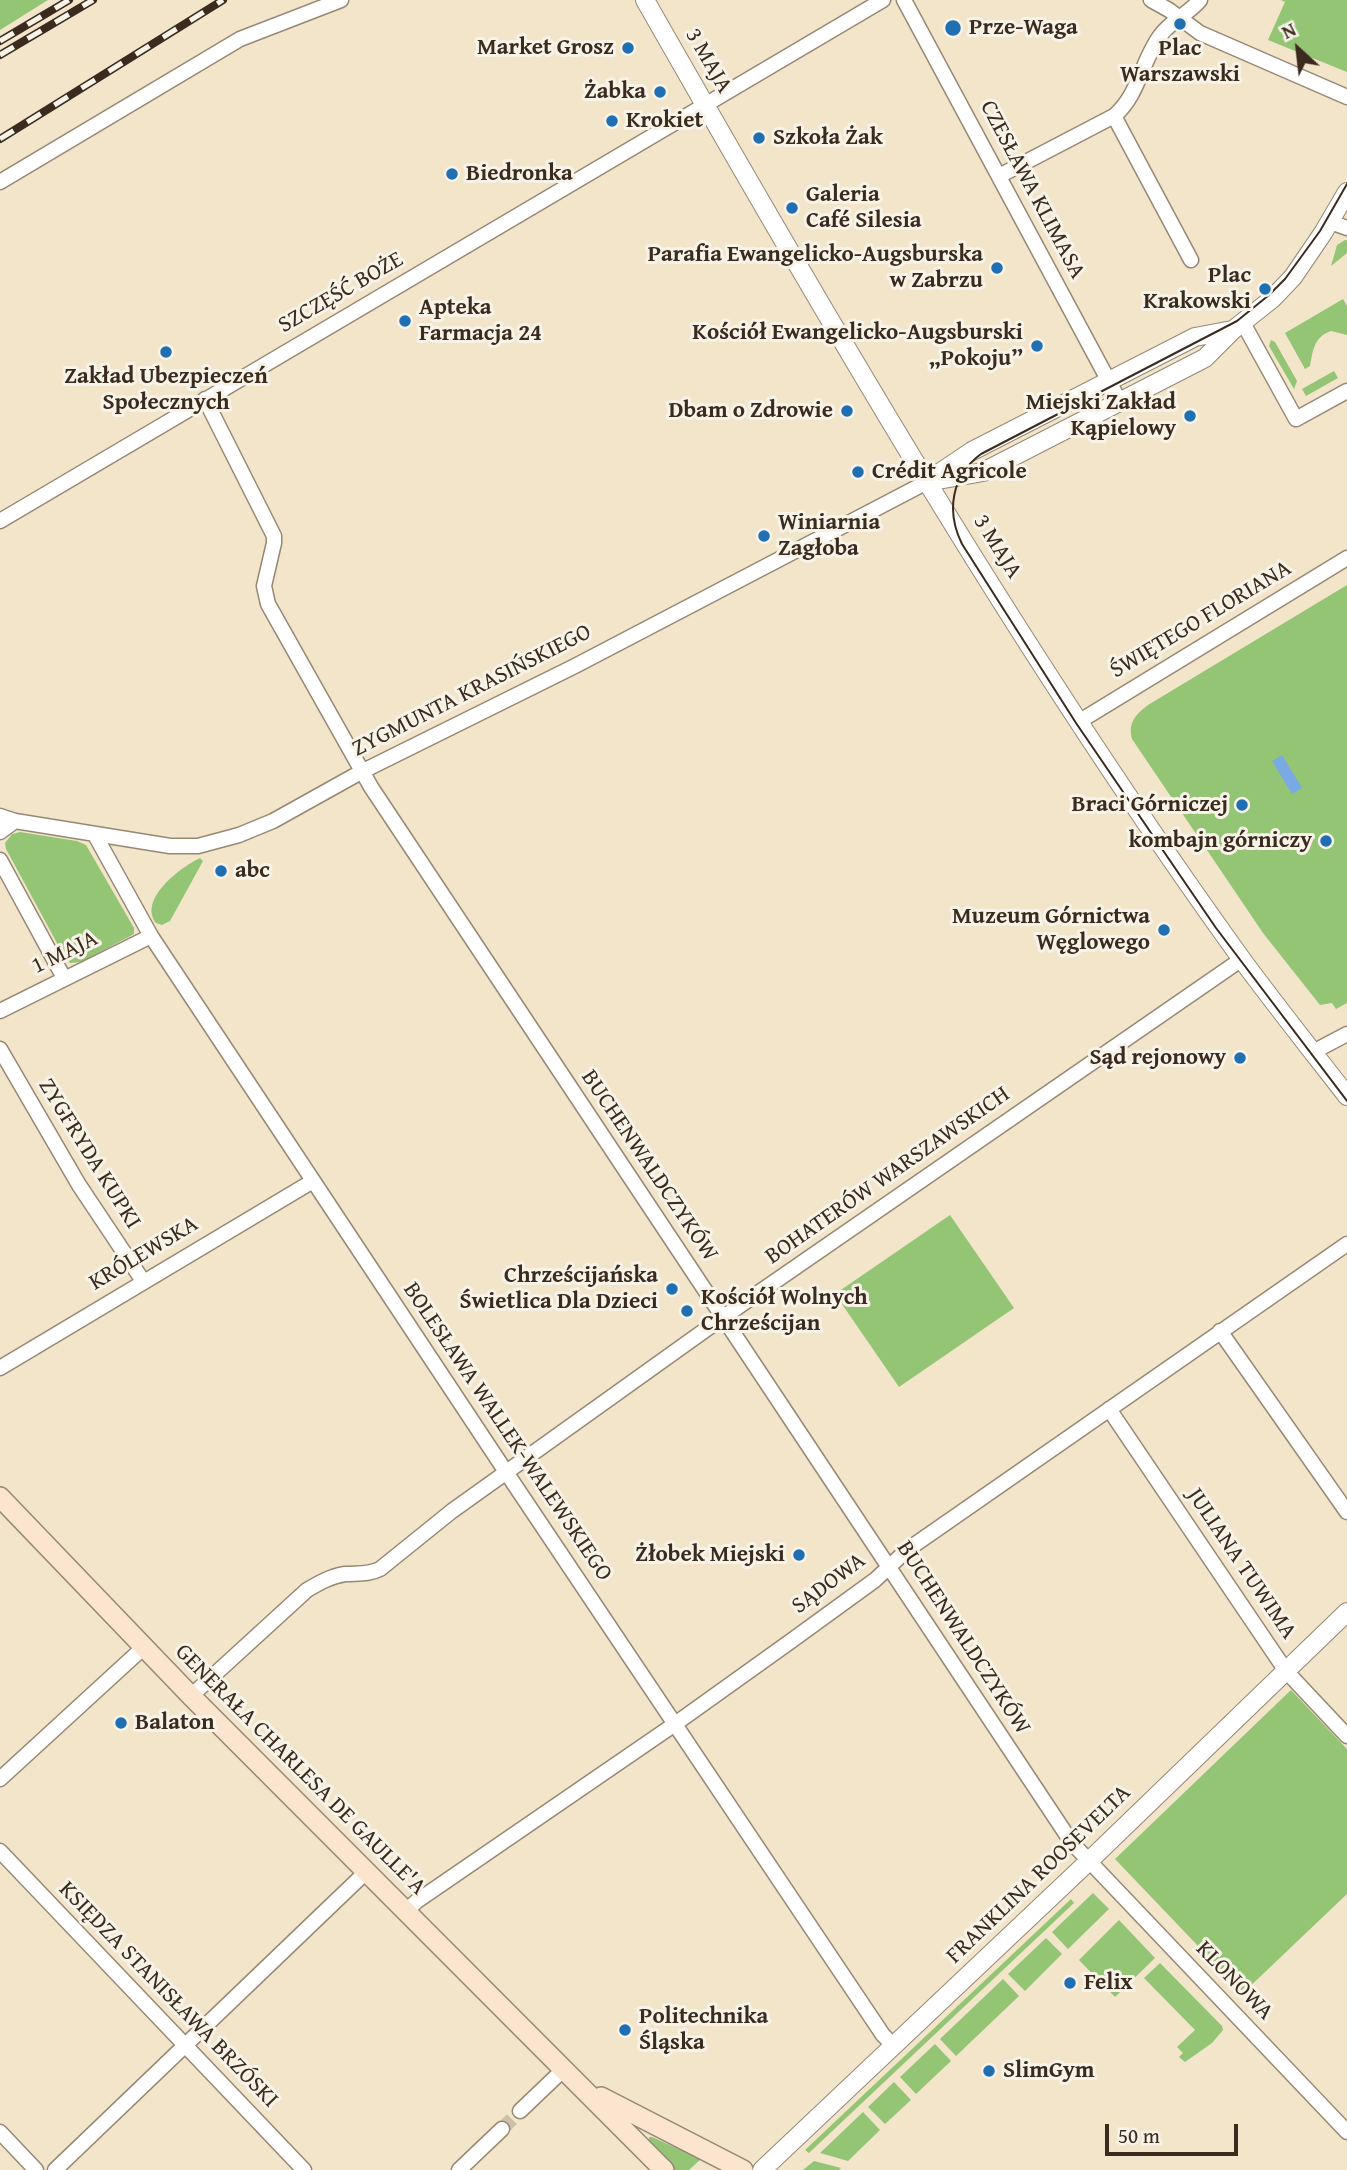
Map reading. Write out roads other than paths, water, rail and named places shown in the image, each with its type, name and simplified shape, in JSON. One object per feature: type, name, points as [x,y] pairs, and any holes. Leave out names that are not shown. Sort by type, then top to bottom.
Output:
[{"type":"main road","name":"GENERAŁA CHARLESA DE GAULLE'A","points":[[0,1497],[191,1696],[664,2170]]},
{"type":"main road","name":"GENERAŁA CHARLESA DE GAULLE'A","points":[[567,2071],[616,2106],[743,2170]]},
{"type":"street","points":[[0,182],[240,39],[341,0]]},
{"type":"street","name":"3 MAJA","points":[[645,0],[926,482],[1080,721],[1242,959],[1347,1096]]},
{"type":"street","name":"SZCZĘŚĆ BOŻE","points":[[0,521],[883,0]]},
{"type":"street","name":"CZESŁAWA KLIMASA","points":[[904,0],[1120,402]]},
{"type":"street","points":[[1151,0],[1200,33],[1347,97]]},
{"type":"street","points":[[999,176],[1114,116],[1132,94],[1161,34],[1200,0]]},
{"type":"street","points":[[1114,116],[1191,260]]},
{"type":"street","points":[[926,482],[983,472],[1205,358],[1238,326],[1267,304],[1338,225],[1347,192]]},
{"type":"street","points":[[926,482],[972,451],[1195,337],[1238,326]]},
{"type":"street","points":[[1238,326],[1297,419],[1347,391]]},
{"type":"street","name":"BUCHENWALDCZYKÓW","points":[[205,399],[274,536],[264,586],[268,604],[361,772],[1072,1843],[1088,1861]]},
{"type":"street","name":"ZYGMUNTA KRASIŃSKIEGO","points":[[0,816],[15,821],[170,846],[198,846],[239,835],[272,821],[361,772],[575,666],[926,482]]},
{"type":"street","name":"ŚWIĘTEGO FLORIANA","points":[[1080,721],[1347,558]]},
{"type":"street","points":[[0,832],[15,821]]},
{"type":"street","name":"BOLESŁAWA WALLEK-WALEWSKIEGO","points":[[95,835],[151,936],[506,1472],[883,2035],[894,2046]]},
{"type":"street","points":[[0,860],[64,978]]},
{"type":"street","name":"1 MAJA","points":[[0,1011],[151,936]]},
{"type":"street","name":"BOHATERÓW WARSZAWSKICH","points":[[191,1696],[307,1590],[330,1578],[345,1574],[366,1574],[380,1569],[414,1539],[722,1318],[1242,959]]},
{"type":"street","points":[[1313,1052],[1347,1034]]},
{"type":"street","name":"ZYGFRYDA KUPKI","points":[[0,1049],[72,1174],[143,1281]]},
{"type":"street","name":"KRÓLEWSKA","points":[[0,1368],[313,1181]]},
{"type":"street","name":"SĄDOWA","points":[[406,1911],[865,1588],[907,1550],[1347,1244]]},
{"type":"street","points":[[1220,1331],[1347,1511]]},
{"type":"street","name":"JULIANA TUWIMA","points":[[1108,1409],[1286,1671],[1347,1737]]},
{"type":"street","name":"FRANKLINA ROOSEVELTA","points":[[762,2170],[1347,1612]]},
{"type":"street","points":[[0,1779],[144,1647]]},
{"type":"street","name":"KSIĘDZA STANISŁAWA BRZÓSKI","points":[[0,1851],[304,2170]]},
{"type":"street","name":"KLONOWA","points":[[1088,1861],[1347,2132]]},
{"type":"street","points":[[55,2170],[366,1872]]},
{"type":"street","points":[[520,2111],[567,2071]]},
{"type":"street","points":[[459,2170],[502,2129]]},
{"type":"street","points":[[0,2132],[36,2170]]},
{"type":"water","points":[[1282,755],[1302,788],[1292,794],[1272,761]]},
{"type":"tunnel","points":[[502,2129],[520,2111]]},
{"type":"tram line","points":[[1347,184],[1320,231],[1285,279],[1269,295],[1237,321],[981,454],[963,473],[954,495],[953,507],[954,520],[962,544],[1076,723],[1216,928],[1347,1101]]},
{"type":"railway","points":[[0,41],[69,0]]},
{"type":"railway","points":[[0,55],[93,0]]},
{"type":"railway","points":[[0,139],[223,0]]},
{"type":"place","name":"Plac Warszawski","points":[[1180,24]]},
{"type":"place","name":"Prze-Waga","points":[[953,28]]},
{"type":"place","name":"Market Grosz","points":[[628,48]]},
{"type":"place","name":"Żabka","points":[[660,92]]},
{"type":"place","name":"Krokiet","points":[[612,121]]},
{"type":"place","name":"Szkoła Żak","points":[[759,138]]},
{"type":"place","name":"Biedronka","points":[[452,174]]},
{"type":"place","name":"Galeria Café Silesia","points":[[792,208]]},
{"type":"place","name":"Parafia Ewangelicko-Augsburska w Zabrzu","points":[[997,268]]},
{"type":"place","name":"Plac Krakowski","points":[[1265,289]]},
{"type":"place","name":"Apteka Farmacja 24","points":[[405,321]]},
{"type":"place","name":"Kościół Ewangelicko-Augsburski „Pokoju”","points":[[1037,346]]},
{"type":"place","name":"Zakład Ubezpieczeń Społecznych","points":[[166,352]]},
{"type":"place","name":"Dbam o Zdrowie","points":[[847,411]]},
{"type":"place","name":"Miejski Zakład Kąpielowy","points":[[1190,416]]},
{"type":"place","name":"Crédit Agricole","points":[[858,472]]},
{"type":"place","name":"Winiarnia Zagłoba","points":[[764,536]]},
{"type":"place","name":"Braci Górniczej","points":[[1242,805]]},
{"type":"place","name":"kombajn górniczy","points":[[1326,841]]},
{"type":"place","name":"abc","points":[[221,871]]},
{"type":"place","name":"Muzeum Górnictwa Węglowego","points":[[1164,930]]},
{"type":"place","name":"Sąd rejonowy","points":[[1240,1058]]},
{"type":"place","name":"Chrześcijańska Świetlica Dla Dzieci","points":[[672,1289]]},
{"type":"place","name":"Kościół Wolnych Chrześcijan","points":[[687,1311]]},
{"type":"place","name":"Żłobek Miejski","points":[[799,1555]]},
{"type":"place","name":"Balaton","points":[[121,1723]]},
{"type":"place","name":"Felix","points":[[1070,1983]]},
{"type":"place","name":"Politechnika Śląska","points":[[625,2030]]},
{"type":"place","name":"SlimGym","points":[[989,2071]]}]
